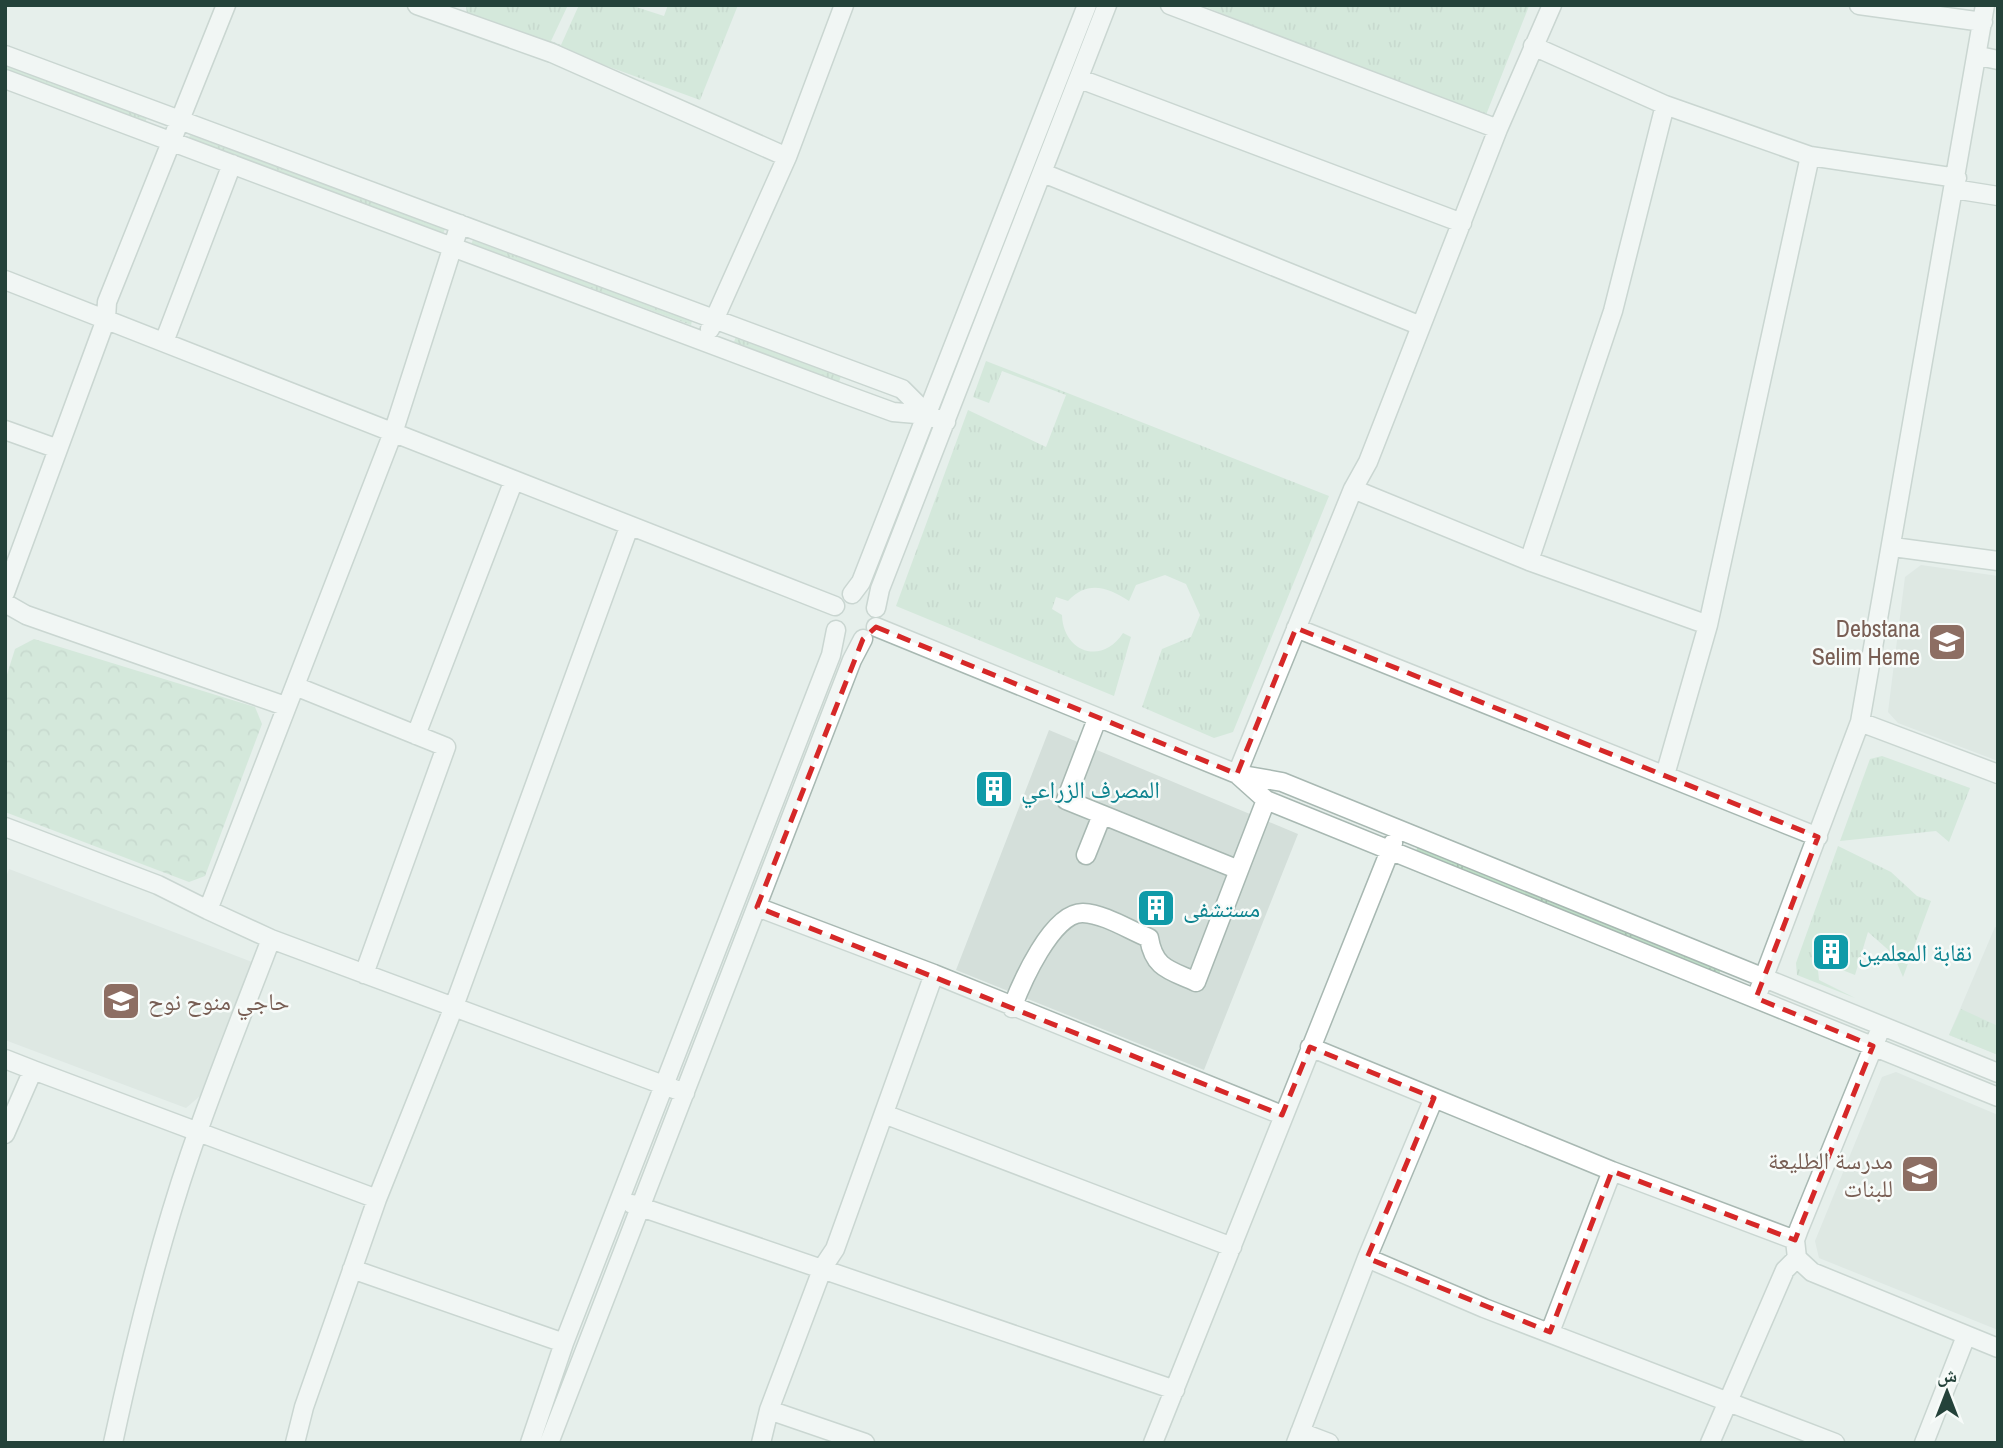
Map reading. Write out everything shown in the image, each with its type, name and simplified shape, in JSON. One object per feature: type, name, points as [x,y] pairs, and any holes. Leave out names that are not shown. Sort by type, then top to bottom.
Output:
[{"type":"street","points":[[5,593],[106,320],[107,302],[169,140],[226,5]]},
{"type":"street","points":[[417,5],[446,10],[787,157]]},
{"type":"street","points":[[705,343],[787,157],[844,5]]},
{"type":"street","points":[[549,1443],[852,660],[870,633],[880,589],[946,422],[985,294],[1087,5]]},
{"type":"street","points":[[852,594],[861,582],[928,415],[1043,173],[1107,5]]},
{"type":"street","points":[[1170,5],[1498,129]]},
{"type":"street","points":[[1237,774],[1353,489],[1368,462],[1498,129],[1552,5]]},
{"type":"street","points":[[1756,998],[1860,722],[1979,56],[1984,14],[1859,5]]},
{"type":"street","points":[[1533,46],[1665,105],[1810,156],[1956,183],[1998,196]]},
{"type":"street","points":[[5,55],[715,317],[902,389],[928,415]]},
{"type":"street","points":[[1979,56],[1998,60]]},
{"type":"street","points":[[5,79],[893,412],[928,415],[946,422]]},
{"type":"street","points":[[1080,79],[1462,223]]},
{"type":"street","points":[[1529,561],[1613,311],[1665,105]]},
{"type":"street","points":[[1665,775],[1708,625],[1810,156]]},
{"type":"street","points":[[164,342],[232,164]]},
{"type":"street","points":[[1043,173],[1421,326]]},
{"type":"street","points":[[208,910],[394,430],[460,224]]},
{"type":"street","points":[[5,280],[394,430],[629,527],[835,606]]},
{"type":"street","points":[[841,393],[850,371]]},
{"type":"street","points":[[5,430],[58,449]]},
{"type":"street","points":[[416,736],[514,480]]},
{"type":"street","points":[[1353,489],[1529,561],[1708,625]]},
{"type":"street","points":[[295,1443],[377,1199],[453,1009],[629,527]]},
{"type":"street","points":[[1893,547],[1998,561]]},
{"type":"street","points":[[530,1443],[564,1343],[831,655],[836,630],[832,618],[835,606],[842,598],[852,594],[864,596],[876,608]]},
{"type":"street","points":[[5,603],[26,615],[285,706]]},
{"type":"street","points":[[1296,628],[1818,837]]},
{"type":"street","points":[[836,630],[845,638],[870,633],[1237,774],[1282,782],[1998,1073]]},
{"type":"street","points":[[295,686],[446,747],[365,974]]},
{"type":"street","points":[[1097,719],[1066,800],[1240,870]]},
{"type":"street","points":[[1860,722],[1998,774]]},
{"type":"street","points":[[1237,774],[1266,800],[1998,1097]]},
{"type":"street","points":[[1012,1008],[1024,975],[1041,947],[1067,919],[1080,913],[1093,915],[1149,938],[1151,954],[1160,966],[1196,982],[1266,800]]},
{"type":"street","points":[[1086,855],[1102,815]]},
{"type":"street","points":[[5,827],[158,885],[271,939],[453,1009],[685,1093]]},
{"type":"street","points":[[1153,1443],[1398,829]]},
{"type":"street","points":[[757,907],[934,974],[1012,1008],[1282,1115]]},
{"type":"street","points":[[113,1443],[139,1323],[198,1130],[271,939]]},
{"type":"street","points":[[761,1443],[769,1410],[823,1267],[835,1249],[934,974]]},
{"type":"street","points":[[1882,1026],[1795,1240],[1797,1258],[1812,1272],[1998,1348]]},
{"type":"street","points":[[1310,1047],[1612,1171],[1795,1240]]},
{"type":"street","points":[[5,1059],[377,1199]]},
{"type":"street","points":[[5,1134],[33,1070]]},
{"type":"street","points":[[1329,1443],[1298,1437],[1367,1258],[1434,1098]]},
{"type":"street","points":[[884,1114],[1232,1247]]},
{"type":"street","points":[[1550,1332],[1612,1171]]},
{"type":"street","points":[[621,1200],[823,1267],[1175,1390]]},
{"type":"street","points":[[1367,1258],[1835,1443]]},
{"type":"street","points":[[1710,1443],[1726,1400],[1785,1270],[1797,1258]]},
{"type":"street","points":[[352,1269],[564,1343]]},
{"type":"street","points":[[1924,1443],[1966,1336]]},
{"type":"street","points":[[769,1410],[865,1443]]},
{"type":"highlighted area","points":[[876,627],[1237,774],[1296,628],[1818,837],[1756,998],[1873,1046],[1795,1240],[1612,1171],[1550,1332],[1484,1308],[1367,1258],[1434,1098],[1310,1047],[1282,1115],[757,907],[863,639]]},
{"type":"shaded area","name":"Debstana Selim Heme","points":[[1921,565],[1998,576],[1998,761],[1898,723],[1888,712],[1905,577]]},
{"type":"shaded area","points":[[1049,730],[1298,834],[1204,1070],[956,970]]},
{"type":"shaded area","name":"حاجي منوح نوح","points":[[9,869],[252,962],[200,1096],[186,1108],[5,1040],[5,880]]},
{"type":"shaded area","points":[[1995,927],[1998,928],[1998,1055],[1949,1035]]},
{"type":"shaded area","name":"مدرسة الطليعة للبنات","points":[[1896,1072],[1998,1115],[1998,1330],[1819,1258],[1815,1241],[1882,1077]]},
{"type":"green space","points":[[466,5],[568,5],[551,41],[561,45],[579,5],[630,5],[664,16],[668,5],[738,5],[700,100],[467,15]]},
{"type":"green space","points":[[1201,5],[1527,5],[1529,6],[1484,120]]},
{"type":"green space","points":[[5,64],[147,118],[145,123],[5,69]]},
{"type":"green space","points":[[190,135],[445,229],[443,234],[188,140]]},
{"type":"green space","points":[[473,240],[692,321],[691,325],[471,244]]},
{"type":"green space","points":[[736,336],[841,376],[839,382],[734,342]]},
{"type":"green space","points":[[986,361],[1329,496],[1233,732],[1214,738],[1142,707],[1162,649],[1191,637],[1200,615],[1186,584],[1165,575],[1136,585],[1129,601],[1113,592],[1098,588],[1083,590],[1068,601],[1056,597],[1052,609],[1062,615],[1064,628],[1076,646],[1095,652],[1114,643],[1123,633],[1131,637],[1114,696],[896,606],[968,410],[1046,447],[1066,395],[1002,371],[989,403],[973,397]]},
{"type":"green space","points":[[34,639],[255,707],[262,724],[205,876],[189,882],[5,812],[5,681],[15,649]]},
{"type":"green space","points":[[1882,756],[1970,788],[1949,842],[1936,831],[1840,841],[1870,759]]},
{"type":"green space","points":[[1418,845],[1721,969],[1719,975],[1416,851]]},
{"type":"green space","points":[[1838,846],[1891,872],[1917,896],[1931,901],[1903,977],[1893,954],[1868,932],[1855,975],[1817,960],[1819,980],[1855,998],[1797,975],[1796,963]]},
{"type":"green space","points":[[1961,1009],[1998,1026],[1998,1055],[1949,1035]]},
{"type":"place","name":"Debstana Selim Heme","points":[[1947,642]]},
{"type":"place","name":"المصرف الزراعي","points":[[994,789]]},
{"type":"place","name":"مستشفى","points":[[1156,908]]},
{"type":"place","name":"نقابة المعلمين","points":[[1831,952]]},
{"type":"place","name":"حاجي منوح نوح","points":[[121,1001]]},
{"type":"place","name":"مدرسة الطليعة للبنات","points":[[1920,1174]]}]
